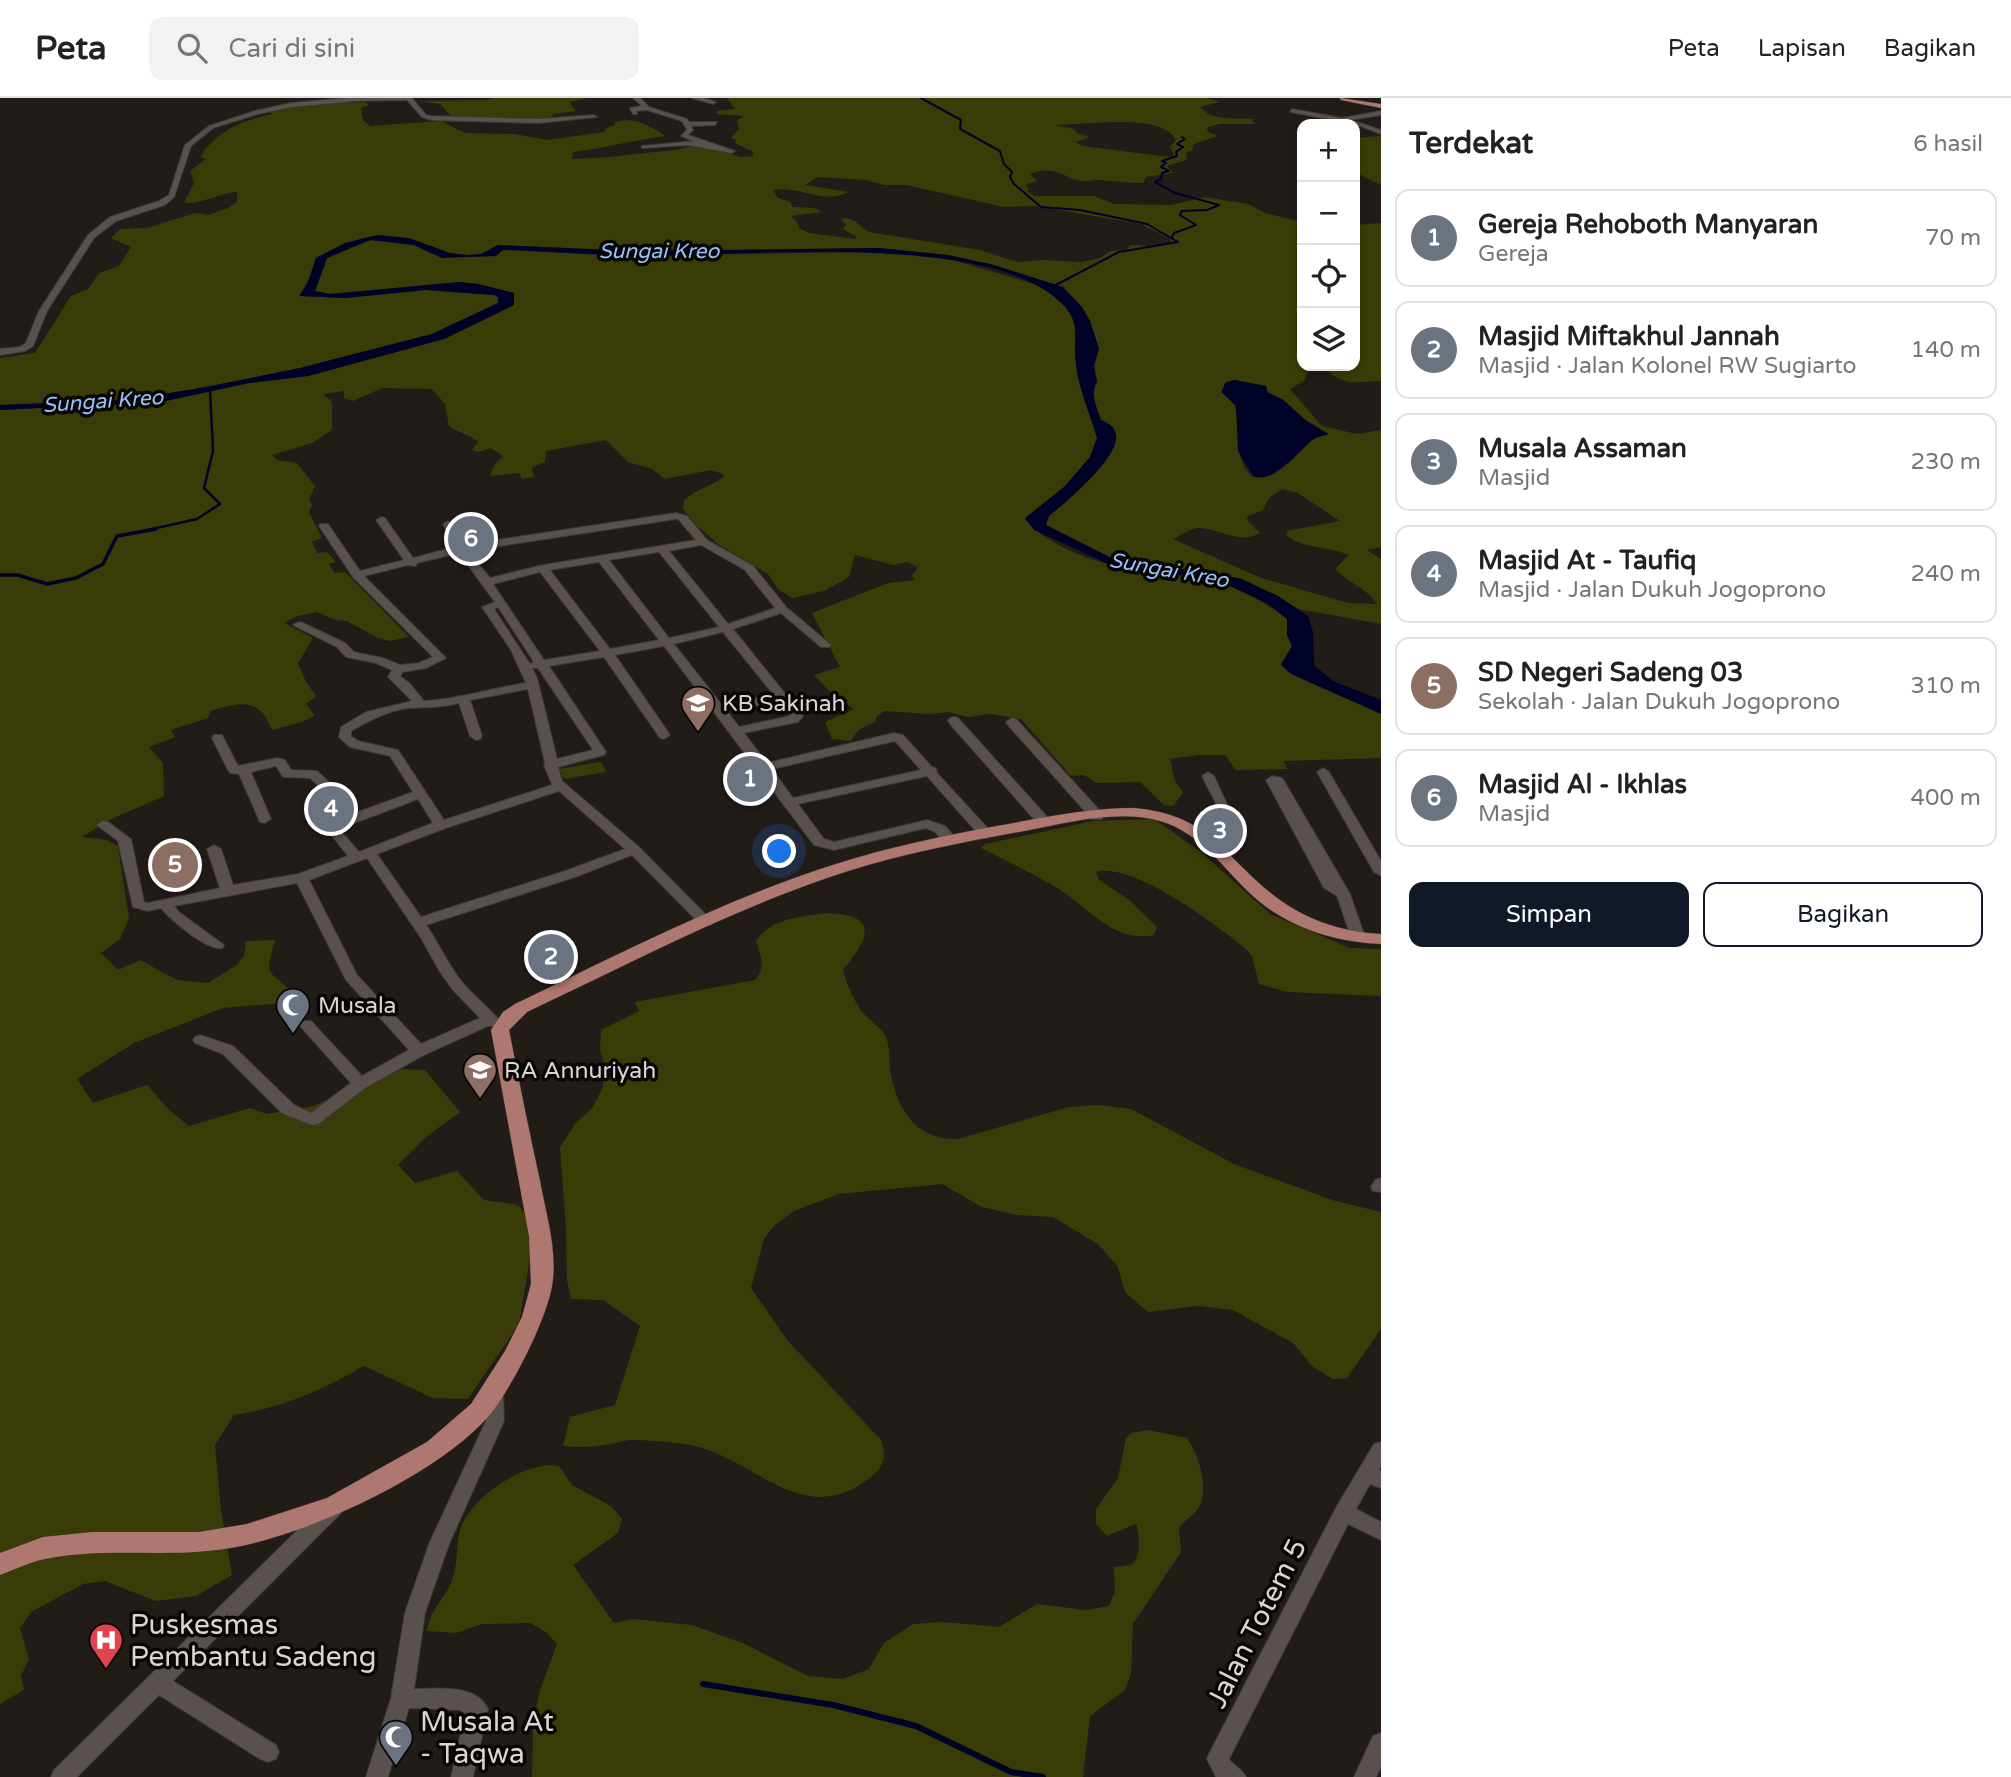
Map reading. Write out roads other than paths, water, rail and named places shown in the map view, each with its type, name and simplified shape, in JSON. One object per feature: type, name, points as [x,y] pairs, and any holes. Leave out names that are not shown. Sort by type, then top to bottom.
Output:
[{"type":"main road","points":[[1344,98],[1381,106]]},
{"type":"main road","points":[[0,1564],[43,1548],[92,1543],[199,1543],[247,1535],[336,1505],[435,1449],[479,1411],[494,1391],[533,1317],[542,1284],[540,1236],[495,1024],[520,1008],[706,922],[839,868],[951,841],[1045,823],[1137,814],[1169,818],[1199,834],[1260,892],[1289,914],[1320,928],[1358,937],[1381,939]]},
{"type":"street","points":[[0,352],[22,349],[30,344],[43,311],[90,237],[113,219],[162,203],[172,196],[188,145],[211,127],[257,112],[324,100],[408,98],[424,116],[431,118],[539,121],[594,117]]},
{"type":"street","points":[[636,98],[645,107],[673,115],[687,124],[690,130],[684,136],[732,151]]},
{"type":"street","points":[[695,98],[713,102]]},
{"type":"street","points":[[635,113],[632,109],[666,105]]},
{"type":"street","points":[[1292,111],[1336,119]]},
{"type":"street","points":[[649,120],[683,113]]},
{"type":"street","points":[[1348,119],[1381,113]]},
{"type":"street","points":[[687,124],[715,123]]},
{"type":"street","points":[[1360,126],[1381,132]]},
{"type":"street","points":[[644,147],[682,141],[707,143]]},
{"type":"street","points":[[357,576],[412,564],[461,549],[669,516],[683,518],[703,542],[749,568],[782,609],[825,645]]},
{"type":"street","points":[[381,520],[412,564]]},
{"type":"street","points":[[448,524],[461,549],[502,603],[600,752],[550,765]]},
{"type":"street","points":[[299,625],[341,645],[350,655],[379,660],[399,669],[422,666],[440,658],[357,576],[324,526]]},
{"type":"street","points":[[487,582],[542,568],[703,542]]},
{"type":"street","points":[[662,549],[797,718],[736,731]]},
{"type":"street","points":[[602,559],[764,767],[818,842],[834,846],[927,824],[940,829],[951,841]]},
{"type":"street","points":[[542,568],[607,652],[664,735]]},
{"type":"street","points":[[502,603],[487,607],[525,667],[542,719],[550,765],[560,787],[634,850],[706,922]]},
{"type":"street","points":[[525,667],[725,627],[758,619],[782,609]]},
{"type":"street","points":[[399,669],[394,677],[421,703]]},
{"type":"street","points":[[442,825],[394,753],[354,744],[345,737],[345,730],[370,715],[421,703],[447,703],[532,685]]},
{"type":"street","points":[[719,709],[781,697]]},
{"type":"street","points":[[463,698],[476,736]]},
{"type":"street","points":[[954,721],[1045,823]]},
{"type":"street","points":[[1012,722],[1097,816]]},
{"type":"street","points":[[764,767],[894,737],[902,739],[986,834]]},
{"type":"street","points":[[218,738],[234,770],[277,762],[281,763],[287,774],[313,774],[341,800],[352,818]]},
{"type":"street","points":[[244,770],[265,819]]},
{"type":"street","points":[[790,802],[932,771]]},
{"type":"street","points":[[1323,772],[1381,872]]},
{"type":"street","points":[[1208,776],[1232,828],[1230,852],[1225,856]]},
{"type":"street","points":[[1343,894],[1331,888],[1272,780],[1278,782],[1343,894],[1358,937]]},
{"type":"street","points":[[103,825],[124,839],[138,904],[148,907],[301,878],[442,825],[560,787]]},
{"type":"street","points":[[200,1041],[228,1050],[288,1109],[308,1119],[316,1118],[360,1084],[419,1051],[495,1024],[458,987],[417,923],[363,855],[330,827],[422,793]]},
{"type":"street","points":[[214,849],[228,890]]},
{"type":"street","points":[[417,923],[570,874],[634,850]]},
{"type":"street","points":[[301,878],[351,977],[419,1051]]},
{"type":"street","points":[[164,904],[174,915],[217,945]]},
{"type":"street","points":[[306,1024],[360,1084]]},
{"type":"street","points":[[377,1777],[402,1699],[415,1613],[439,1544],[495,1421],[494,1391]]},
{"type":"street","points":[[1375,1477],[1381,1450]]},
{"type":"street","name":"Jalan Totem 5","points":[[1235,1777],[1224,1771],[1218,1764],[1218,1759],[1345,1512],[1375,1477]]},
{"type":"street","points":[[62,1777],[158,1683],[207,1630],[336,1505]]},
{"type":"street","points":[[1345,1512],[1381,1532]]},
{"type":"street","points":[[158,1683],[268,1752]]},
{"type":"street","points":[[402,1699],[463,1700],[477,1709],[462,1777]]},
{"type":"street","points":[[1365,1777],[1381,1743]]},
{"type":"water","name":"Sungai Kreo","points":[[378,235],[409,238],[450,253],[468,255],[482,254],[498,245],[635,251],[879,248],[948,255],[994,265],[1063,287],[1082,307],[1090,321],[1099,349],[1094,366],[1097,382],[1094,401],[1101,420],[1112,427],[1116,435],[1115,444],[1101,467],[1049,516],[1046,525],[1123,564],[1205,571],[1242,579],[1278,596],[1308,616],[1313,632],[1314,665],[1333,681],[1381,700],[1381,714],[1291,674],[1281,665],[1292,646],[1287,635],[1287,619],[1268,604],[1215,579],[1119,569],[1034,530],[1025,518],[1064,487],[1090,457],[1097,438],[1077,374],[1075,328],[1069,312],[1032,283],[986,267],[931,257],[870,253],[652,256],[503,250],[496,256],[442,258],[414,245],[370,240],[327,258],[315,291],[330,294],[460,282],[514,293],[514,305],[444,339],[308,376],[249,383],[161,402],[0,410],[0,405],[128,400],[300,368],[432,334],[498,303],[498,296],[494,295],[426,290],[345,298],[299,296],[308,282],[316,258],[345,243]]},
{"type":"water","points":[[1234,380],[1266,386],[1267,392],[1283,400],[1305,420],[1328,434],[1312,440],[1277,471],[1260,477],[1253,476],[1238,451],[1236,406],[1222,392],[1225,383]]},
{"type":"waterway","points":[[921,98],[961,120],[960,129],[1000,151],[1004,164],[1012,172],[1010,177],[1014,184],[1041,207],[1080,210],[1147,224],[1178,242],[1119,252],[1052,287],[1055,286]]},
{"type":"waterway","points":[[1172,237],[1174,233],[1196,225],[1180,215],[1182,211],[1207,210],[1219,205],[1175,193],[1155,182],[1161,179],[1162,173],[1169,171],[1161,167],[1166,163],[1162,161],[1177,156],[1176,152],[1183,147],[1177,144],[1185,139],[1182,137]]},
{"type":"waterway","points":[[143,531],[197,519],[220,504],[204,488],[213,451],[210,390]]},
{"type":"waterway","points":[[0,575],[18,575],[47,584],[76,578],[103,564],[117,536],[156,529]]},
{"type":"waterway","points":[[703,1684],[833,1705],[916,1726],[1011,1772],[1043,1777]]},
{"type":"place","name":"Masjid Al - Ikhlas","points":[[471,539]]},
{"type":"place","name":"KB Sakinah","points":[[698,733]]},
{"type":"place","name":"Gereja Rehoboth Manyaran","points":[[750,779]]},
{"type":"place","name":"Masjid At - Taufiq","points":[[331,809]]},
{"type":"place","name":"Musala Assaman","points":[[1220,831]]},
{"type":"place","name":"SD Negeri Sadeng 03","points":[[175,865]]},
{"type":"place","name":"Masjid Miftakhul Jannah","points":[[551,957]]},
{"type":"place","name":"Musala","points":[[293,1035]]},
{"type":"place","name":"RA Annuriyah","points":[[480,1100]]},
{"type":"place","name":"Puskesmas Pembantu Sadeng","points":[[106,1670]]},
{"type":"place","name":"Musala At - Taqwa","points":[[396,1767]]}]
